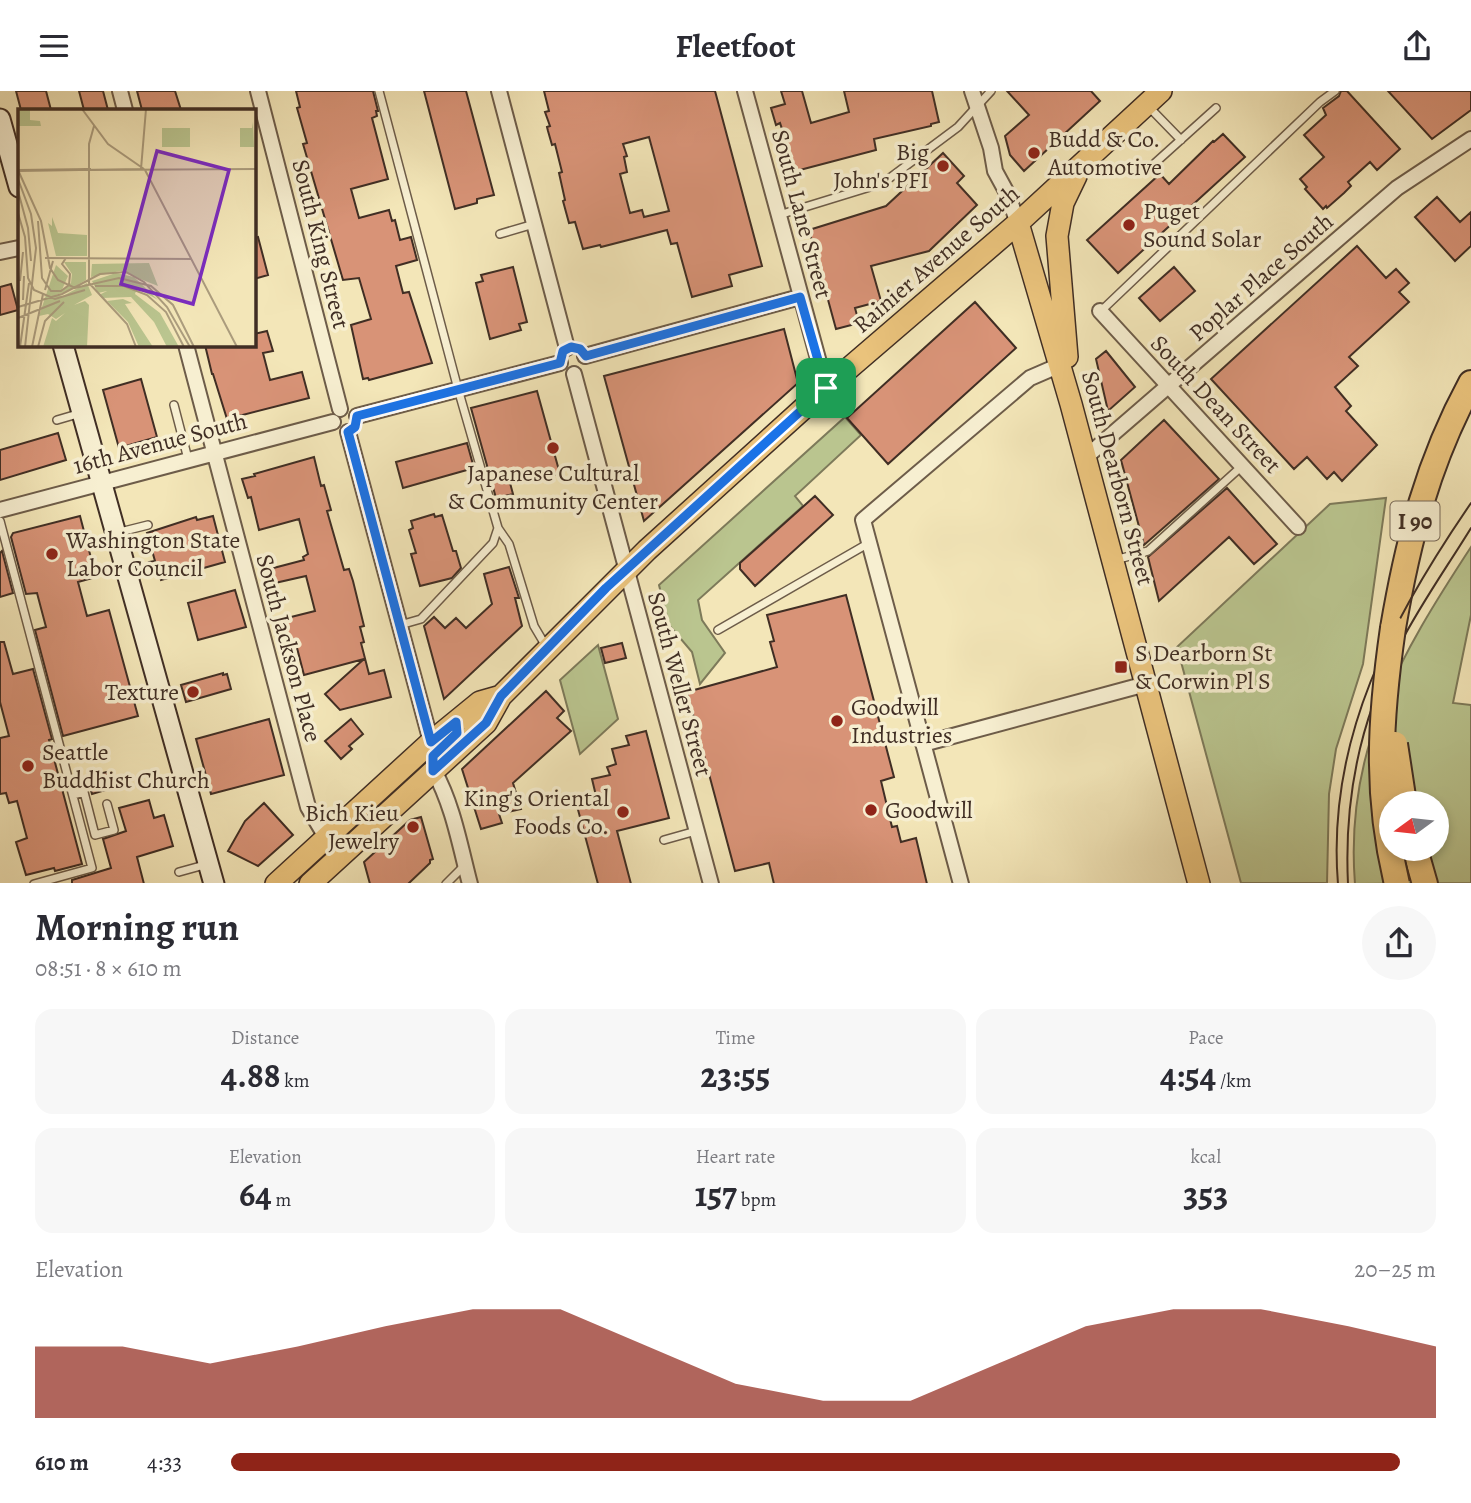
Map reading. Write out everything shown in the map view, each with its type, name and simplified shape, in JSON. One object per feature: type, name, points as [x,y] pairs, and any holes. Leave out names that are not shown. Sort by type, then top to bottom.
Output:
[{"type":"highway","name":"I 90","points":[[1402,791],[1394,737],[1393,628],[1403,567],[1439,449],[1471,383]]},
{"type":"highway","points":[[1393,628],[1383,694],[1381,759],[1388,836],[1397,883]]},
{"type":"highway","points":[[1418,861],[1424,883]]},
{"type":"main road","name":"Rainier Avenue South","points":[[311,883],[486,723],[501,696],[626,569],[826,388],[1018,223],[1154,98]]},
{"type":"main road","points":[[0,119],[16,166]]},
{"type":"main road","points":[[1071,404],[1057,236],[1063,203],[1084,163]]},
{"type":"main road","name":"South Dearborn Street","points":[[1018,223],[1086,457],[1199,883]]},
{"type":"main road","points":[[64,347],[214,883]]},
{"type":"main road","name":"Rainier Avenue South","points":[[277,883],[431,742],[481,702],[501,696]]},
{"type":"main road","points":[[433,771],[433,756],[457,733],[456,722]]},
{"type":"street","points":[[120,91],[125,109]]},
{"type":"street","name":"South King Street","points":[[258,91],[340,409]]},
{"type":"street","points":[[499,91],[567,348]]},
{"type":"street","name":"South Lane Street","points":[[745,91],[826,388]]},
{"type":"street","name":"South Dearborn Street","points":[[972,91],[991,148],[995,171],[1018,223]]},
{"type":"street","name":"Poplar Place South","points":[[1086,457],[1397,188],[1471,139]]},
{"type":"street","points":[[0,252],[18,248]]},
{"type":"street","points":[[586,356],[800,297]]},
{"type":"street","name":"South Dean Street","points":[[1100,311],[1298,527]]},
{"type":"street","name":"South Jackson Place","points":[[187,347],[308,807],[326,837]]},
{"type":"street","points":[[567,348],[580,349],[586,356]]},
{"type":"street","points":[[567,348],[561,355],[560,363],[565,371],[574,374],[584,367],[586,356]]},
{"type":"street","points":[[357,416],[560,363]]},
{"type":"street","points":[[961,883],[863,520],[1030,378],[1060,365]]},
{"type":"street","name":"South Weller Street","points":[[574,374],[710,883]]},
{"type":"street","points":[[340,409],[352,410],[357,416],[355,427],[348,432],[338,430],[333,422],[334,415],[340,409]]},
{"type":"street","name":"16th Avenue South","points":[[0,510],[333,422]]},
{"type":"street","points":[[348,432],[431,742]]},
{"type":"street","points":[[923,744],[1146,684]]},
{"type":"street","points":[[433,771],[442,785],[470,883]]},
{"type":"lane","points":[[379,91],[498,528],[509,544],[534,626],[548,648]]},
{"type":"lane","points":[[779,215],[883,183],[958,127],[991,91]]},
{"type":"lane","points":[[1100,311],[1320,102],[1335,91]]},
{"type":"lane","points":[[1154,98],[1181,140]]},
{"type":"lane","points":[[1155,163],[1216,108]]},
{"type":"lane","points":[[500,234],[534,224]]},
{"type":"lane","points":[[174,405],[188,459]]},
{"type":"lane","points":[[57,420],[82,413]]},
{"type":"lane","points":[[1113,561],[1148,551],[1242,466]]},
{"type":"lane","points":[[0,521],[92,868],[38,883]]},
{"type":"lane","points":[[115,533],[148,525]]},
{"type":"lane","points":[[400,625],[421,619],[493,543],[498,528]]},
{"type":"lane","points":[[718,630],[869,543]]},
{"type":"lane","points":[[73,795],[84,792],[95,835],[114,830],[107,804]]},
{"type":"lane","points":[[664,841],[696,831]]},
{"type":"lane","points":[[180,872],[209,863]]},
{"type":"lane","points":[[447,883],[465,865]]},
{"type":"green space","points":[[845,417],[861,435],[795,496],[803,506],[698,600],[702,620],[725,653],[700,684],[692,652],[669,625],[659,585]]},
{"type":"green space","points":[[1386,498],[1363,664],[1336,749],[1329,794],[1327,883],[1241,883],[1177,647],[1330,504]]},
{"type":"green space","points":[[1471,547],[1471,615],[1453,703],[1471,705],[1471,883],[1355,883],[1354,835],[1359,789],[1368,746],[1401,665]]},
{"type":"green space","points":[[598,645],[618,719],[580,754],[560,680]]},
{"type":"building","points":[[16,91],[46,91],[51,109],[21,109]]},
{"type":"building","points":[[79,91],[103,91],[108,109],[84,109]]},
{"type":"building","points":[[137,91],[175,91],[181,109],[142,109]]},
{"type":"building","points":[[296,91],[373,91],[378,111],[377,116],[372,118],[388,179],[351,189],[359,218],[389,210],[392,221],[395,220],[400,240],[411,237],[417,260],[396,266],[403,293],[409,292],[432,363],[369,380],[363,379],[351,325],[371,319],[359,278],[343,280],[303,144],[307,143],[297,108],[300,107]]},
{"type":"building","points":[[424,91],[466,91],[494,195],[455,209]]},
{"type":"building","points":[[544,91],[715,91],[762,266],[729,275],[732,286],[692,297],[677,243],[671,244],[667,230],[583,249],[575,222],[569,223],[563,201],[565,200],[559,173],[562,172],[555,144],[552,145],[547,127],[550,126],[545,112],[549,111]],"holes":[[[649,137],[669,211],[644,217],[642,210],[630,213],[620,174],[627,172],[624,157],[627,156],[623,144]]]},
{"type":"building","points":[[781,91],[802,91],[811,123],[849,112],[844,91],[932,91],[939,122],[874,139],[876,150],[796,171],[780,123],[776,125],[771,108],[785,104]]},
{"type":"building","points":[[1007,91],[1091,91],[1100,101],[1024,171],[1010,155],[1005,136],[1029,115]]},
{"type":"building","points":[[1341,91],[1347,91],[1400,149],[1377,170],[1370,162],[1348,182],[1351,186],[1344,193],[1323,209],[1305,189],[1307,187],[1300,179],[1324,157],[1304,135],[1326,115],[1323,108],[1339,96]]},
{"type":"building","points":[[1388,91],[1471,91],[1471,110],[1432,139]]},
{"type":"building","points":[[1223,134],[1245,157],[1118,273],[1087,240],[1160,174],[1169,184]]},
{"type":"building","points":[[943,153],[964,176],[957,183],[977,205],[929,251],[871,266],[881,301],[855,308],[859,323],[836,329],[809,230],[886,206]]},
{"type":"building","points":[[1437,197],[1460,222],[1471,212],[1471,246],[1455,261],[1415,217]]},
{"type":"building","points":[[256,238],[268,275],[256,278]]},
{"type":"building","points":[[1357,246],[1386,278],[1396,269],[1409,283],[1399,292],[1409,302],[1349,357],[1358,366],[1335,387],[1351,406],[1346,411],[1377,445],[1342,481],[1334,472],[1327,479],[1307,457],[1294,469],[1211,379]]},
{"type":"building","points":[[513,267],[527,322],[519,324],[521,330],[490,339],[476,283],[483,281],[481,275]]},
{"type":"building","points":[[1174,267],[1195,291],[1160,321],[1139,298]]},
{"type":"building","points":[[11,284],[18,310],[0,315],[0,287]]},
{"type":"building","points":[[975,302],[1016,348],[888,464],[847,418]]},
{"type":"building","points":[[784,329],[798,383],[644,521],[604,376]]},
{"type":"building","points":[[267,331],[273,351],[263,353],[270,380],[302,372],[309,398],[227,419],[205,347],[256,347],[256,334]]},
{"type":"building","points":[[1106,351],[1135,387],[1108,411],[1096,359]]},
{"type":"building","points":[[141,379],[157,437],[119,448],[103,390]]},
{"type":"building","points":[[537,391],[560,474],[545,477],[545,474],[510,483],[513,494],[496,498],[471,408]]},
{"type":"building","points":[[1164,420],[1219,479],[1144,545],[1121,460]]},
{"type":"building","points":[[58,433],[66,460],[0,480],[0,450]]},
{"type":"building","points":[[467,443],[474,468],[403,488],[396,462]]},
{"type":"building","points":[[314,457],[321,486],[324,485],[331,510],[327,511],[344,570],[349,569],[353,581],[364,626],[360,627],[364,642],[361,643],[369,674],[384,670],[391,697],[340,710],[325,694],[364,659],[304,675],[296,644],[290,646],[283,619],[315,611],[306,576],[266,585],[262,571],[304,560],[303,557],[308,554],[299,519],[259,530],[251,497],[248,498],[242,479]]},
{"type":"building","points":[[1227,488],[1277,544],[1254,564],[1229,537],[1159,601],[1148,557]]},
{"type":"building","points":[[815,496],[833,515],[755,586],[740,569],[740,563]]},
{"type":"building","points":[[434,514],[435,517],[442,515],[461,568],[452,578],[420,586],[411,554],[416,553],[409,530],[413,528],[411,521]]},
{"type":"building","points":[[80,516],[96,577],[78,582],[87,616],[109,610],[138,716],[63,736],[35,630],[46,627],[37,593],[26,594],[11,537],[13,533]]},
{"type":"building","points":[[213,516],[225,562],[161,580],[159,574],[153,575],[149,562],[155,561],[147,533],[196,517],[197,520]]},
{"type":"building","points":[[2,551],[13,593],[0,597],[0,553]]},
{"type":"building","points":[[509,567],[519,598],[515,598],[522,626],[444,699],[424,626],[434,617],[445,628],[456,618],[466,628],[492,604],[484,574]]},
{"type":"building","points":[[235,590],[246,627],[198,640],[188,603]]},
{"type":"building","points":[[846,595],[894,777],[881,781],[892,827],[897,826],[901,842],[916,838],[927,883],[774,883],[769,863],[735,871],[687,692],[777,667],[770,642],[774,641],[767,615]]},
{"type":"building","name":"Seattle Buddhist Church","points":[[0,642],[4,642],[13,674],[33,669],[82,864],[26,875],[16,842],[27,838],[17,801],[9,803],[6,793],[0,794],[0,738],[9,736],[0,702]]},
{"type":"building","points":[[622,643],[626,658],[605,663],[601,648]]},
{"type":"building","points":[[227,674],[231,689],[186,702],[181,685]]},
{"type":"building","points":[[546,691],[564,711],[557,718],[571,731],[513,783],[521,809],[499,814],[502,823],[481,829],[462,769]]},
{"type":"building","points":[[269,719],[284,775],[211,794],[196,739]]},
{"type":"building","points":[[351,719],[363,734],[349,746],[352,749],[341,759],[325,741]]},
{"type":"building","name":"King's Oriental Foods Co.","points":[[646,731],[669,818],[617,831],[631,883],[598,883],[577,806],[597,800],[592,779],[610,775],[607,767],[616,764],[612,749],[629,745],[626,736]]},
{"type":"building","points":[[107,772],[112,788],[92,794],[87,777]]},
{"type":"building","points":[[149,800],[154,818],[164,815],[173,846],[137,857],[144,883],[72,883],[72,880],[111,868],[103,839],[126,831],[119,808]]},
{"type":"building","points":[[264,803],[293,835],[258,866],[228,851],[245,821]]},
{"type":"building","points":[[421,817],[433,859],[409,883],[370,883],[364,862],[410,820]]},
{"type":"tram line","points":[[1338,883],[1337,831],[1343,779],[1354,730],[1370,682],[1415,591],[1471,503]]},
{"type":"tram line","points":[[1348,883],[1347,853],[1352,791],[1357,761],[1374,702],[1407,631],[1471,528]]},
{"type":"place","name":"Budd & Co. Automotive","points":[[1034,153]]},
{"type":"place","name":"Big John's PFI","points":[[943,166]]},
{"type":"place","name":"Puget Sound Solar","points":[[1129,225]]},
{"type":"place","name":"Japanese Cultural & Community Center","points":[[553,448]]},
{"type":"place","name":"Washington State Labor Council","points":[[52,554]]},
{"type":"place","name":"S Dearborn St & Corwin Pl S","points":[[1121,667]]},
{"type":"place","name":"Texture","points":[[193,692]]},
{"type":"place","name":"Goodwill Industries","points":[[837,721]]},
{"type":"place","name":"Seattle Buddhist Church","points":[[28,766]]},
{"type":"place","name":"Goodwill","points":[[871,810]]},
{"type":"place","name":"King's Oriental Foods Co.","points":[[623,812]]},
{"type":"place","name":"Bich Kieu Jewelry","points":[[413,827]]},
{"type":"route","points":[[800,297],[826,388],[606,588],[501,696],[486,723],[433,771],[433,756],[457,733],[456,722],[431,742],[348,432],[357,424],[357,416],[560,363],[561,355],[567,348],[576,347],[586,356],[800,297]]}]
